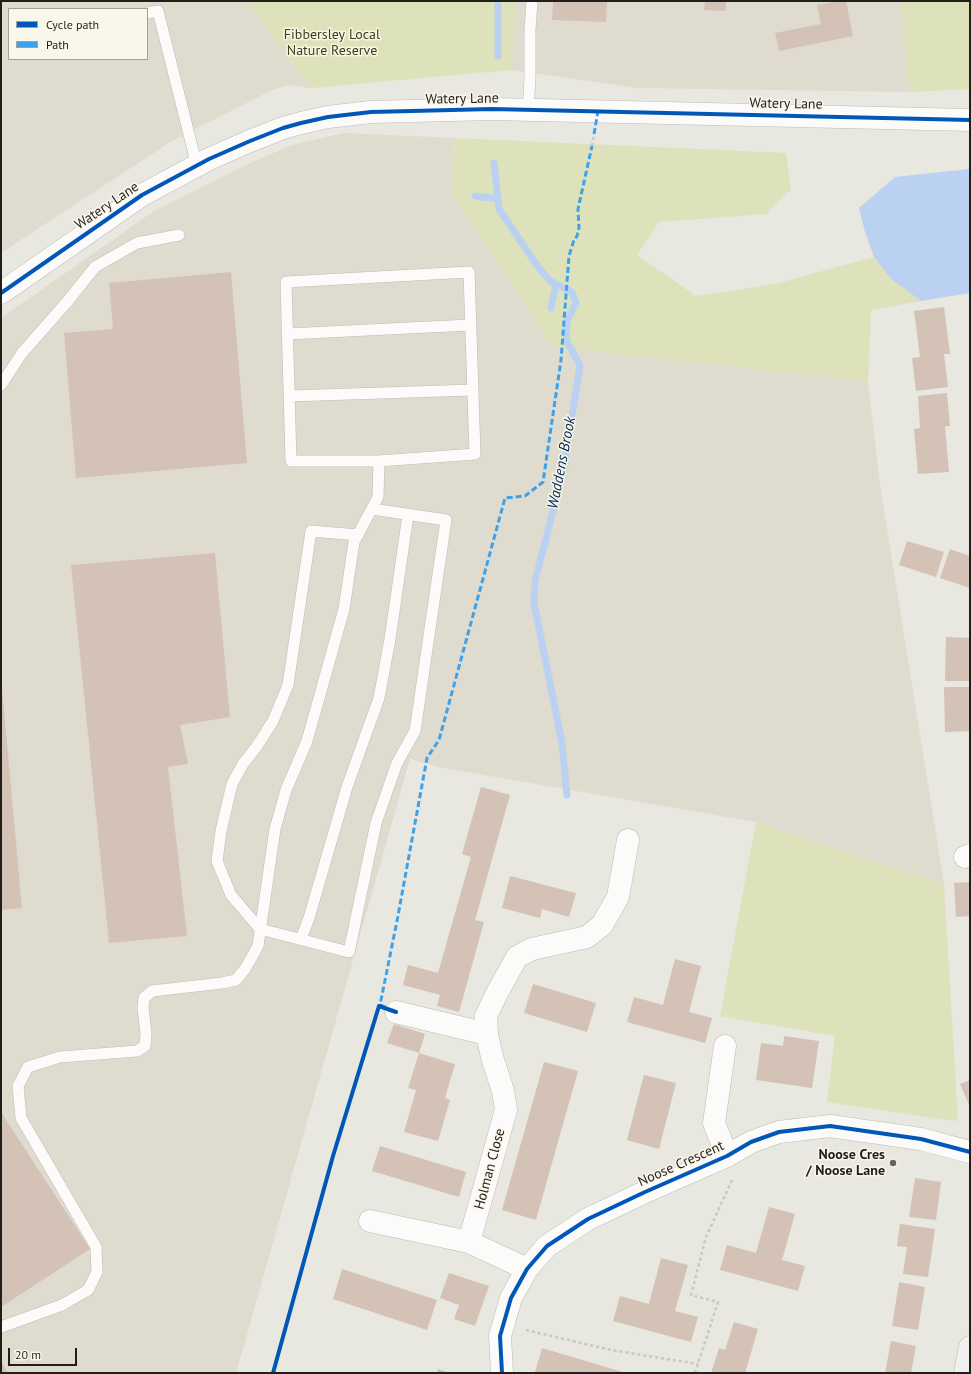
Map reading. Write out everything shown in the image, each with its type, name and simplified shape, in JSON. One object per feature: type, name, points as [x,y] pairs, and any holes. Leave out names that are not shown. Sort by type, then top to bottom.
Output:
[{"type":"street","name":"Watery Lane","points":[[1,293],[142,195],[196,166],[250,141],[283,128],[328,117],[371,112],[492,109],[970,120]]},
{"type":"street","name":"Holman Close","points":[[470,1242],[506,1110],[503,1091],[486,1034],[486,1016],[517,958],[532,949],[587,937],[602,925],[618,897],[628,840]]},
{"type":"street","points":[[396,1012],[486,1034]]},
{"type":"street","points":[[725,1046],[714,1123],[731,1166]]},
{"type":"street","name":"Noose Crescent","points":[[502,1373],[500,1336],[511,1298],[526,1269],[547,1246],[588,1219],[645,1192],[731,1166],[751,1142],[779,1132],[830,1126],[921,1139],[970,1152]]},
{"type":"street","points":[[370,1221],[470,1242],[526,1269]]},
{"type":"street","points":[[965,1373],[970,1347]]},
{"type":"lane","points":[[528,110],[532,1]]},
{"type":"lane","points":[[148,13],[158,11],[196,166]]},
{"type":"lane","points":[[1,385],[22,353],[67,302],[95,267],[137,243],[179,235]]},
{"type":"lane","points":[[468,272],[470,325],[475,454],[379,461],[291,461],[286,282],[468,272]]},
{"type":"lane","points":[[287,334],[470,325]]},
{"type":"lane","points":[[289,396],[473,390]]},
{"type":"lane","points":[[1,1327],[62,1305],[88,1290],[97,1272],[96,1247],[21,1118],[18,1086],[28,1067],[60,1056],[137,1051],[145,1046],[146,1033],[143,1008],[144,998],[152,991],[236,980],[245,970],[258,946],[275,829],[286,790],[309,734],[344,609],[354,542],[378,497],[379,461]]},
{"type":"lane","points":[[358,535],[311,531],[288,685],[273,721],[243,764],[232,784],[221,831],[217,861],[231,895],[260,929],[349,952],[376,824],[397,763],[415,731],[446,520],[372,509]]},
{"type":"lane","points":[[301,939],[309,918],[347,787],[379,698],[390,639],[408,515]]},
{"type":"path","points":[[592,146],[594,134]]},
{"type":"path","points":[[695,1373],[718,1302],[691,1296],[706,1238],[731,1166]]},
{"type":"path","points":[[503,1325],[611,1350],[698,1364]]},
{"type":"shaded area","points":[[1,1],[246,1],[311,88],[288,85],[272,90],[172,141],[1,253]]},
{"type":"shaded area","points":[[516,1],[901,1],[910,92],[637,88],[511,70]]},
{"type":"shaded area","points":[[344,133],[455,138],[452,194],[553,347],[868,381],[880,485],[944,884],[756,822],[443,768],[410,759],[236,1373],[1,1373],[1,318],[154,211],[250,163],[292,145]]},
{"type":"green space","name":"Fibbersley Local Nature Reserve","points":[[246,1],[516,1],[511,70],[311,88]]},
{"type":"green space","points":[[901,1],[970,1],[970,89],[910,92]]},
{"type":"green space","points":[[455,138],[786,153],[791,189],[766,214],[659,222],[637,255],[696,296],[775,284],[874,257],[891,279],[921,301],[871,310],[868,381],[553,347],[452,194]]},
{"type":"green space","points":[[756,822],[944,884],[958,1120],[953,1121],[827,1102],[835,1036],[720,1016]]},
{"type":"water","points":[[970,169],[970,293],[921,301],[891,279],[874,257],[865,232],[859,208],[895,177]]},
{"type":"building","points":[[553,1],[607,1],[606,22],[552,20]]},
{"type":"building","points":[[705,1],[726,1],[726,11],[704,10]]},
{"type":"building","points":[[846,1],[853,36],[779,51],[775,33],[821,24],[817,5]]},
{"type":"building","points":[[231,272],[247,463],[76,478],[64,333],[113,329],[109,283]]},
{"type":"building","points":[[944,307],[950,354],[944,354],[948,387],[916,391],[912,358],[920,357],[914,311]]},
{"type":"building","points":[[947,393],[950,426],[945,426],[949,472],[918,474],[914,429],[920,428],[918,396]]},
{"type":"building","points":[[907,541],[944,552],[936,577],[899,565]]},
{"type":"building","points":[[950,549],[970,556],[970,588],[940,578]]},
{"type":"building","points":[[215,553],[230,717],[180,725],[188,764],[168,767],[187,936],[109,943],[71,565]]},
{"type":"building","points":[[946,637],[970,638],[970,681],[945,681]]},
{"type":"building","points":[[944,687],[970,687],[970,731],[945,732]]},
{"type":"building","points":[[1,688],[22,908],[1,910]]},
{"type":"building","points":[[481,787],[510,795],[475,920],[484,922],[459,1012],[437,1006],[440,995],[403,985],[408,965],[438,973],[471,857],[462,854]]},
{"type":"building","points":[[510,876],[576,893],[569,917],[542,909],[540,918],[502,908]]},
{"type":"building","points":[[970,882],[970,916],[956,917],[954,883]]},
{"type":"building","points":[[675,959],[701,966],[689,1012],[712,1018],[705,1043],[627,1022],[634,997],[663,1005]]},
{"type":"building","points":[[533,984],[596,1003],[587,1032],[524,1013]]},
{"type":"building","points":[[394,1024],[425,1034],[419,1053],[387,1043]]},
{"type":"building","points":[[784,1036],[819,1041],[812,1088],[756,1080],[761,1043],[783,1046]]},
{"type":"building","points":[[419,1053],[455,1064],[445,1098],[450,1100],[438,1141],[404,1132],[416,1090],[408,1088]]},
{"type":"building","points":[[544,1062],[578,1071],[536,1220],[502,1210]]},
{"type":"building","points":[[644,1075],[676,1083],[659,1149],[627,1140]]},
{"type":"building","points":[[970,1080],[970,1107],[960,1084]]},
{"type":"building","points":[[1,1112],[90,1249],[1,1307]]},
{"type":"building","points":[[380,1146],[466,1172],[459,1197],[372,1171]]},
{"type":"building","points":[[915,1178],[941,1182],[936,1220],[909,1217]]},
{"type":"building","points":[[769,1207],[795,1214],[782,1260],[805,1266],[798,1291],[720,1270],[727,1245],[756,1253]]},
{"type":"building","points":[[900,1224],[935,1229],[928,1277],[903,1274],[907,1247],[897,1246]]},
{"type":"building","points":[[661,1258],[688,1265],[675,1311],[698,1317],[691,1342],[613,1321],[620,1296],[649,1304]]},
{"type":"building","points":[[342,1269],[437,1300],[427,1330],[333,1299]]},
{"type":"building","points":[[449,1273],[489,1286],[475,1326],[454,1319],[459,1305],[440,1298]]},
{"type":"building","points":[[899,1282],[925,1287],[918,1330],[892,1326]]},
{"type":"building","points":[[734,1322],[758,1329],[745,1373],[711,1373],[719,1348],[725,1350]]},
{"type":"building","points":[[891,1341],[916,1346],[911,1373],[885,1373]]},
{"type":"building","points":[[542,1348],[626,1373],[535,1372]]},
{"type":"building","points":[[1,1361],[8,1373],[1,1373]]},
{"type":"building","points":[[438,1369],[450,1373],[437,1373]]},
{"type":"waterway","name":"Waddens Brook","points":[[498,1],[498,56]]},
{"type":"waterway","name":"Waddens Brook","points":[[494,163],[499,209],[536,264],[550,281],[572,292],[576,303],[568,319],[566,331],[567,342],[580,365],[564,468],[535,581],[534,603],[562,743],[567,795]]},
{"type":"waterway","points":[[475,196],[498,199]]},
{"type":"waterway","points":[[551,308],[556,284]]},
{"type":"marked path","points":[[594,134],[598,111]]},
{"type":"marked path","points":[[385,1007],[380,1005],[427,758],[439,740],[505,498],[525,496],[543,482],[561,360],[569,256],[579,228],[578,209],[592,146]]},
{"type":"cycle path","points":[[1,293],[142,195],[209,159],[250,141],[283,128],[328,117],[371,112],[492,109],[970,120]]},
{"type":"cycle path","points":[[273,1373],[333,1156],[379,1006],[396,1012]]},
{"type":"cycle path","points":[[502,1373],[500,1336],[511,1298],[527,1269],[547,1246],[588,1219],[645,1192],[727,1156],[751,1142],[779,1132],[830,1126],[921,1139],[970,1152]]},
{"type":"place","name":"Noose Cres / Noose Lane","points":[[893,1163]]}]
